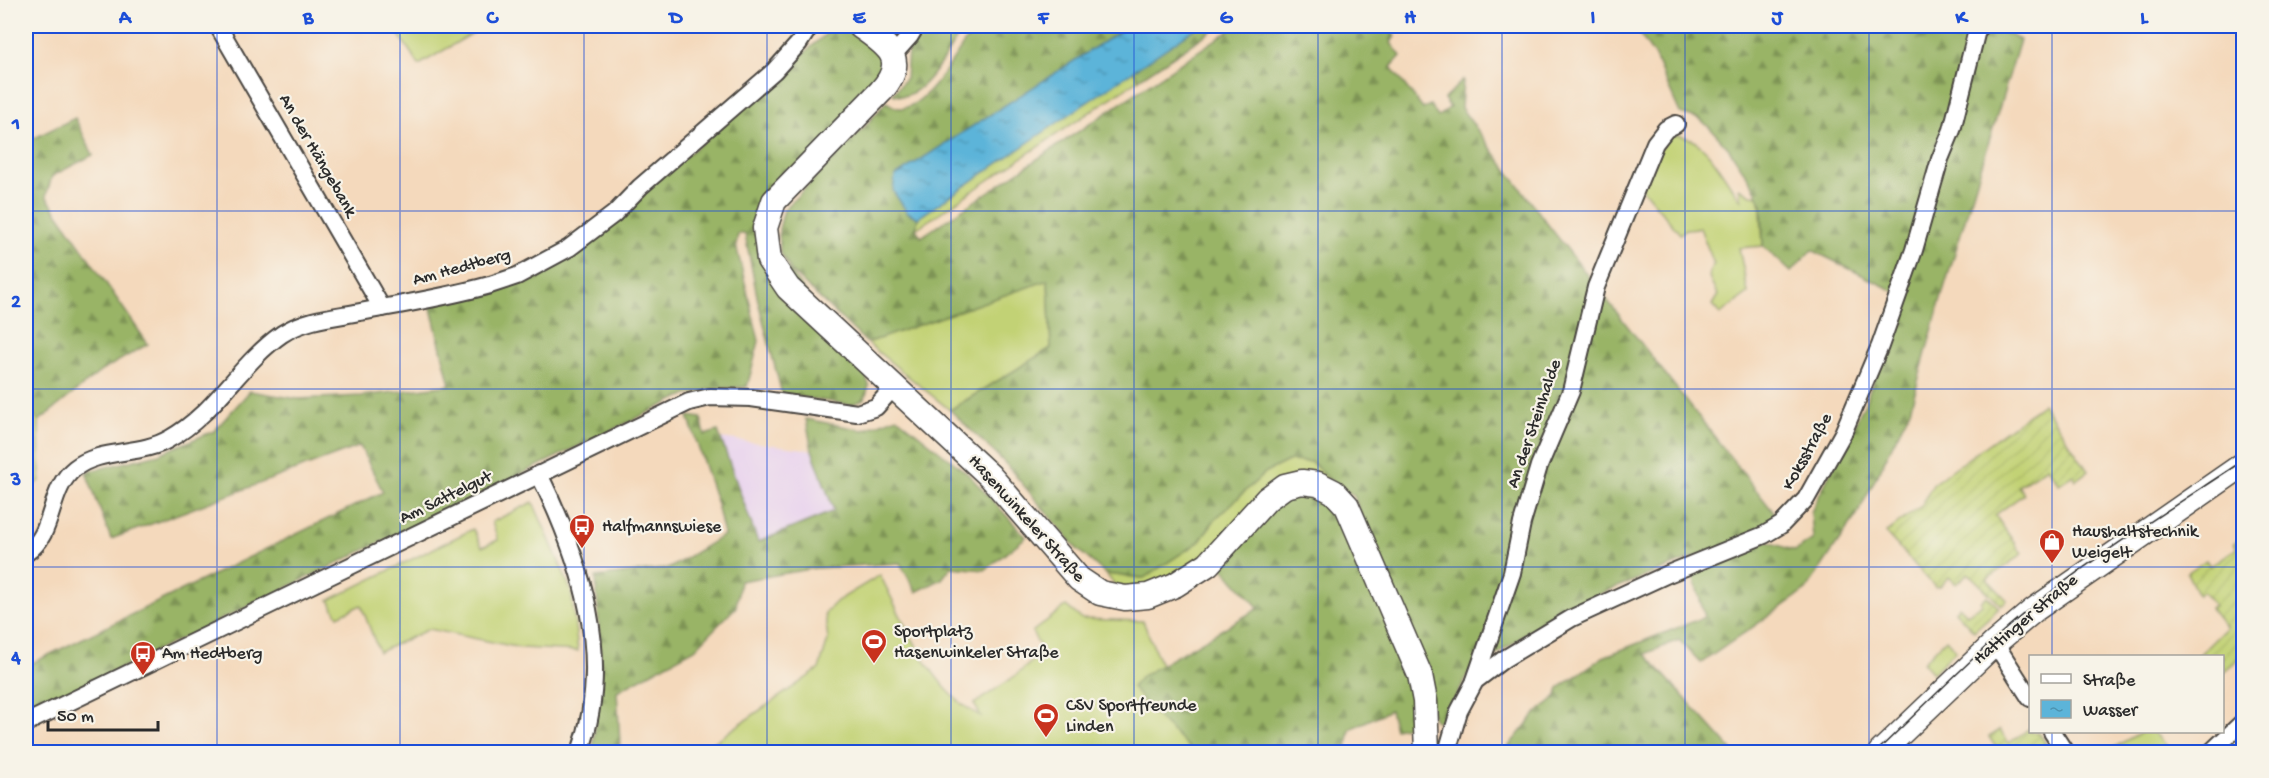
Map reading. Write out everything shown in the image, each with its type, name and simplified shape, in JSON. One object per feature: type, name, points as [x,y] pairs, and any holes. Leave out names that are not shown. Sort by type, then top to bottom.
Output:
[{"type":"street","name":"An der Hängebank","points":[[218,26],[382,308]]},
{"type":"street","name":"Am Hedtberg","points":[[26,553],[40,540],[55,498],[66,478],[84,462],[146,449],[185,429],[265,347],[284,333],[312,321],[496,283],[529,270],[569,248],[614,214],[640,187],[774,71],[799,43],[810,26]]},
{"type":"street","points":[[860,26],[884,44],[893,55],[916,26]]},
{"type":"street","name":"Koksstraße","points":[[1447,753],[1459,711],[1475,681],[1504,659],[1572,618],[1650,582],[1764,535],[1781,525],[1806,499],[1842,433],[1880,346],[1914,250],[1940,159],[1952,130],[1978,26]]},
{"type":"street","name":"Hasenwinkeler Straße","points":[[893,55],[894,69],[887,84],[783,189],[769,209],[765,228],[766,249],[775,273],[832,331],[990,476],[1079,579],[1108,595],[1125,598],[1148,596],[1194,575],[1215,557],[1267,499],[1285,486],[1310,482],[1330,489],[1347,506],[1412,652],[1424,687],[1426,753]]},
{"type":"street","name":"An der Steinhalde","points":[[1475,681],[1504,599],[1539,466],[1571,391],[1596,287],[1655,143],[1666,129],[1677,124]]},
{"type":"street","name":"Am Sattelgut","points":[[26,723],[697,399],[752,398],[857,413],[876,407],[893,387]]},
{"type":"street","name":"Hattinger Straße","points":[[1881,753],[1995,643],[2076,578],[2244,464]]},
{"type":"street","points":[[539,474],[575,555],[591,626],[594,660],[592,702],[587,734],[580,753]]},
{"type":"street","points":[[1995,643],[2029,695]]},
{"type":"street","points":[[2211,753],[2244,721]]},
{"type":"street","points":[[2053,733],[2065,753]]},
{"type":"shaded area","points":[[720,438],[812,450],[834,512],[758,542]]},
{"type":"green space","points":[[393,26],[485,26],[419,65]]},
{"type":"green space","points":[[835,26],[843,26],[891,63],[757,228],[864,371],[869,385],[865,399],[851,405],[782,394],[758,301],[745,234],[738,234],[736,245],[759,341],[747,387],[711,389],[680,397],[26,714],[26,666],[383,492],[360,446],[111,539],[86,472],[159,454],[214,431],[250,391],[298,399],[362,396],[450,385],[430,304],[536,276],[709,137]]},
{"type":"green space","points":[[922,26],[964,26],[943,60],[924,84],[904,96],[893,94],[906,78],[908,50]]},
{"type":"green space","points":[[975,26],[1128,26],[1068,65],[907,212],[918,218],[916,229],[921,237],[1236,26],[1387,26],[1395,36],[1391,43],[1401,56],[1391,67],[1423,109],[1430,105],[1438,117],[1450,107],[1444,99],[1463,80],[1461,108],[1549,226],[1779,519],[1722,547],[1601,593],[1531,631],[1468,674],[1444,720],[1435,721],[1354,496],[1329,479],[1312,462],[1288,461],[1266,472],[1215,519],[1199,542],[1144,578],[1106,574],[1077,549],[1005,463],[950,410],[1051,348],[1048,280],[867,343],[792,272],[780,252],[779,229],[784,210],[863,129],[886,102],[899,108],[910,106],[921,99],[942,75]]},
{"type":"green space","points":[[1199,26],[1219,26],[1139,79],[1133,70]]},
{"type":"green space","points":[[1634,26],[1990,26],[2020,40],[1942,295],[1910,410],[1858,513],[1806,590],[1701,663],[1679,640],[1645,654],[1732,750],[1730,752],[1504,752],[1535,714],[1557,696],[1559,688],[1603,657],[1705,617],[1692,572],[1766,541],[1795,551],[1813,539],[1811,512],[1864,405],[1906,297],[1812,250],[1791,272],[1763,246],[1762,205],[1753,185],[1729,149],[1711,129],[1700,119],[1680,113],[1654,55]]},
{"type":"green space","points":[[1133,70],[1139,79],[916,229],[918,218]]},
{"type":"green space","points":[[75,118],[93,155],[52,176],[46,196],[148,344],[101,371],[39,421],[26,410],[26,142]]},
{"type":"green space","points":[[1678,135],[1689,139],[1707,152],[1742,201],[1739,188],[1751,195],[1760,196],[1763,246],[1739,248],[1748,293],[1720,314],[1712,305],[1718,295],[1709,276],[1714,264],[1700,228],[1686,229],[1680,234],[1640,186],[1651,159],[1670,137]]},
{"type":"green space","points":[[1048,280],[1051,348],[950,410],[867,343]]},
{"type":"green space","points":[[2043,404],[2088,471],[2076,480],[2073,475],[2059,484],[2047,467],[2018,486],[2024,494],[1995,515],[2022,554],[1987,579],[2007,600],[2001,605],[1968,573],[1956,584],[1949,577],[1940,586],[1935,587],[1886,533],[1921,506],[1934,483]]},
{"type":"green space","points":[[26,410],[39,421],[40,481],[26,492]]},
{"type":"green space","points":[[688,416],[701,418],[705,435],[718,431],[758,542],[834,511],[812,450],[806,419],[863,430],[897,417],[968,474],[1026,537],[985,570],[951,567],[942,579],[916,592],[900,563],[816,568],[740,581],[736,607],[695,649],[617,691],[620,744],[612,752],[593,750],[601,666],[596,577],[670,568],[724,535],[717,504]]},
{"type":"green space","points":[[1288,461],[1311,462],[1329,479],[1197,563],[1146,587],[1118,589],[1106,574],[1142,578],[1199,542],[1215,519],[1266,472]]},
{"type":"green space","points":[[1298,492],[1331,498],[1405,657],[1418,724],[1395,729],[1390,710],[1350,729],[1346,752],[1194,752],[1153,713],[1132,687],[1142,676],[1259,608],[1222,567],[1279,501]]},
{"type":"green space","points":[[533,502],[571,590],[578,651],[521,648],[429,629],[379,652],[361,605],[338,616],[329,600],[473,529],[482,547],[498,540],[492,522]]},
{"type":"green space","points":[[2243,536],[2243,662],[2240,658],[2224,673],[2224,655],[2199,655],[2226,628],[2210,608],[2214,605],[2203,591],[2198,595],[2187,573],[2206,560],[2210,566],[2237,548],[2234,543]]},
{"type":"green space","name":"Sportplatz Hasenwinkeler Straße","points":[[880,575],[921,654],[934,673],[948,691],[981,716],[974,704],[1015,676],[1043,652],[1032,632],[1066,606],[1082,619],[1143,621],[1197,752],[700,752],[819,669],[828,640],[825,613],[837,601]]},
{"type":"green space","points":[[1987,596],[1999,608],[1974,631],[1955,611],[1959,606],[1967,614],[1982,604],[1981,602]]},
{"type":"green space","points":[[1946,639],[1956,650],[1933,673],[1923,662]]},
{"type":"green space","points":[[2029,729],[2029,733],[2040,733],[2046,744],[2033,752],[1999,752],[1989,737],[2000,730],[2009,743]]},
{"type":"green space","points":[[2139,733],[2154,733],[2173,752],[2136,752],[2133,747],[2124,752],[2115,752],[2113,748]]},
{"type":"water","points":[[1128,26],[1199,26],[918,218],[907,212],[893,191],[895,176]]},
{"type":"tram line","points":[[1876,752],[1975,657],[2036,603],[2124,540],[2244,460]]},
{"type":"place","name":"Halfmannswiese","points":[[582,550]]},
{"type":"place","name":"Haushaltstechnik Weigelt","points":[[2052,565]]},
{"type":"place","name":"Sportplatz Hasenwinkeler Straße","points":[[874,665]]},
{"type":"place","name":"Am Hedtberg","points":[[143,677]]},
{"type":"place","name":"CSV Sportfreunde Linden","points":[[1046,739]]}]
